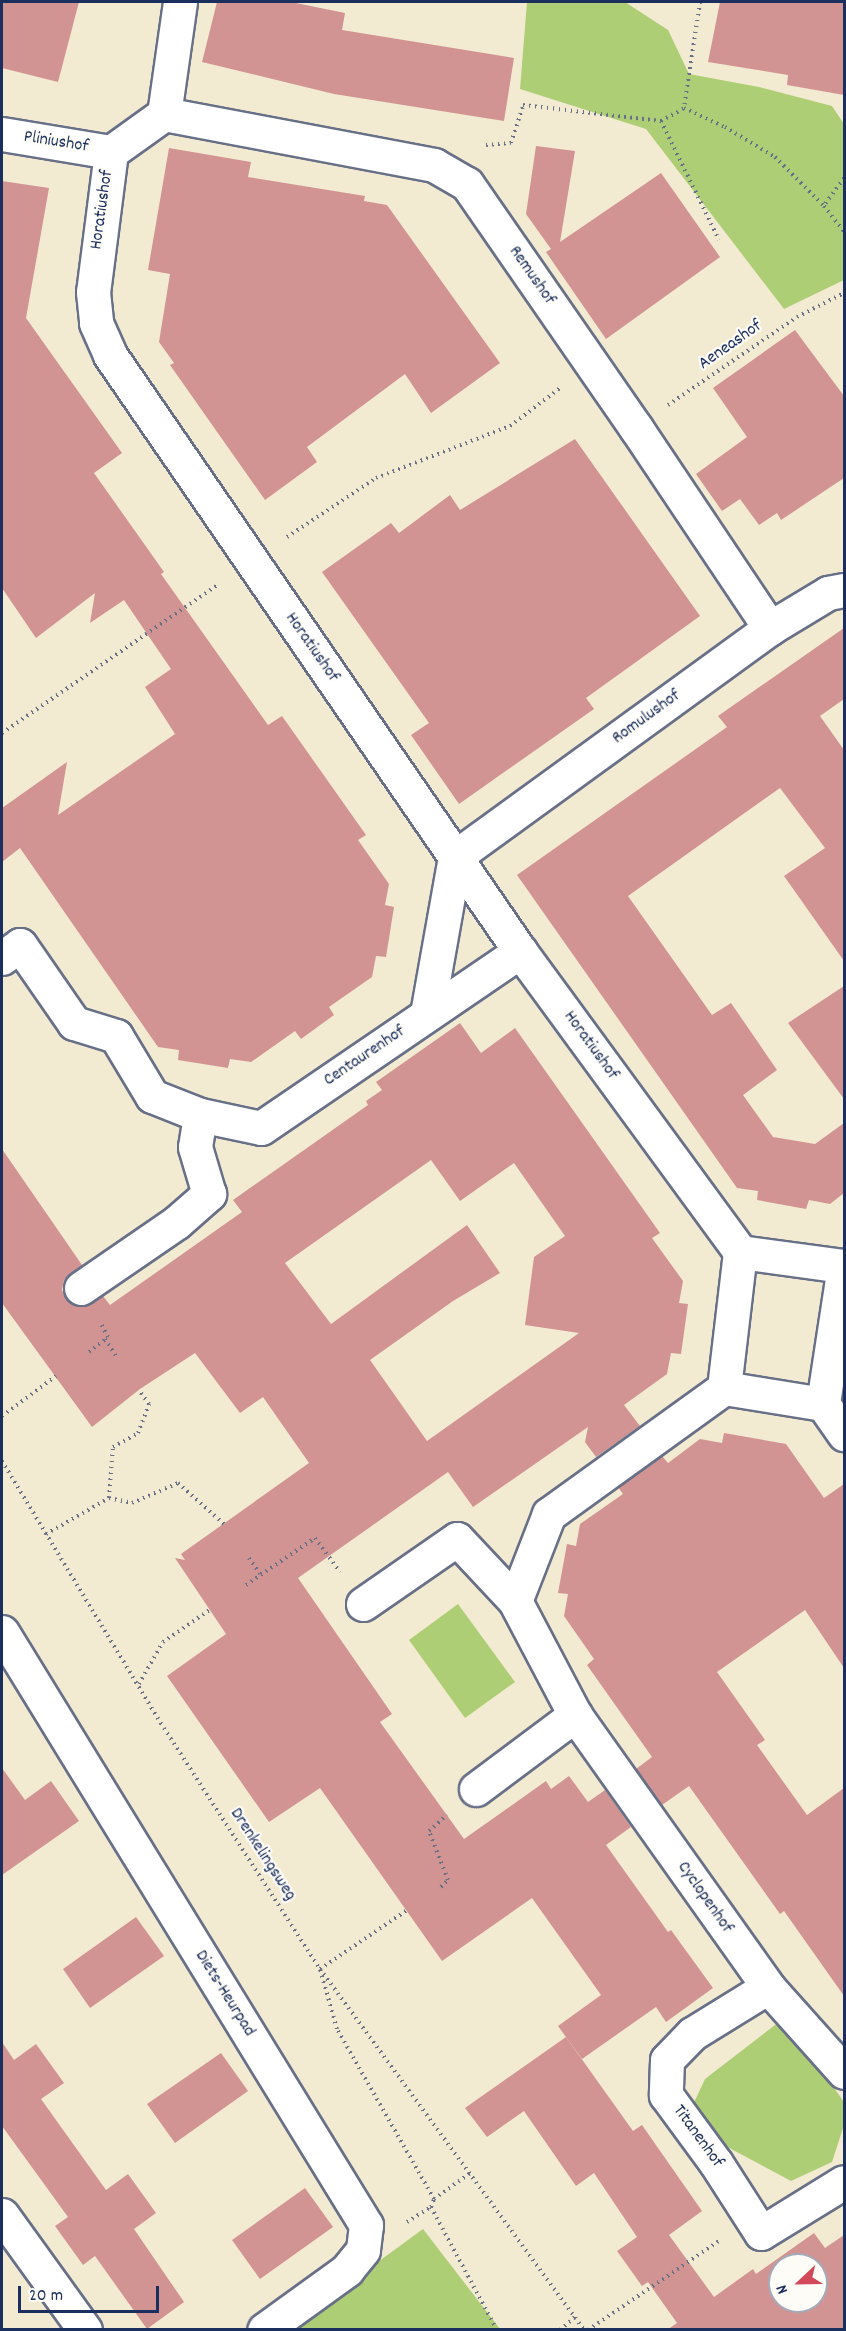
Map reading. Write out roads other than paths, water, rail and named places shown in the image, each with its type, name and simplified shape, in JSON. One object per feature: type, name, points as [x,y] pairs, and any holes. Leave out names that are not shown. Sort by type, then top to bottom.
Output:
[{"type":"street","points":[[164,114],[180,2]]},
{"type":"street","name":"Horatiushof","points":[[164,114],[111,152],[93,292],[96,323],[110,354],[129,385],[520,951],[740,1252]]},
{"type":"street","name":"Remushof","points":[[164,114],[434,165],[467,184],[636,428],[770,628]]},
{"type":"street","name":"Pliniushof","points":[[2,134],[111,152]]},
{"type":"street","name":"Romulushof","points":[[455,857],[770,628],[828,593],[844,590]]},
{"type":"street","points":[[428,1014],[455,857]]},
{"type":"street","name":"Centaurenhof","points":[[2,958],[20,945],[74,1023],[116,1036],[152,1096],[200,1115],[261,1128],[520,951]]},
{"type":"street","points":[[81,1288],[177,1222],[209,1194],[195,1147],[200,1115]]},
{"type":"street","points":[[724,1388],[740,1252],[844,1266],[823,1404],[844,1434]]},
{"type":"street","points":[[515,1601],[549,1514],[724,1388],[823,1404]]},
{"type":"street","name":"Cyclopenhof","points":[[363,1604],[457,1539],[515,1601],[575,1715],[768,1987],[844,2072]]},
{"type":"street","name":"Diets-Heurpad","points":[[2,1632],[366,2225],[363,2250],[347,2270],[264,2330]]},
{"type":"street","points":[[476,1789],[575,1715]]},
{"type":"street","name":"Titanenhof","points":[[768,1987],[692,2034],[666,2060],[666,2095],[761,2233],[844,2182]]},
{"type":"street","points":[[2,2215],[85,2330]]}]
